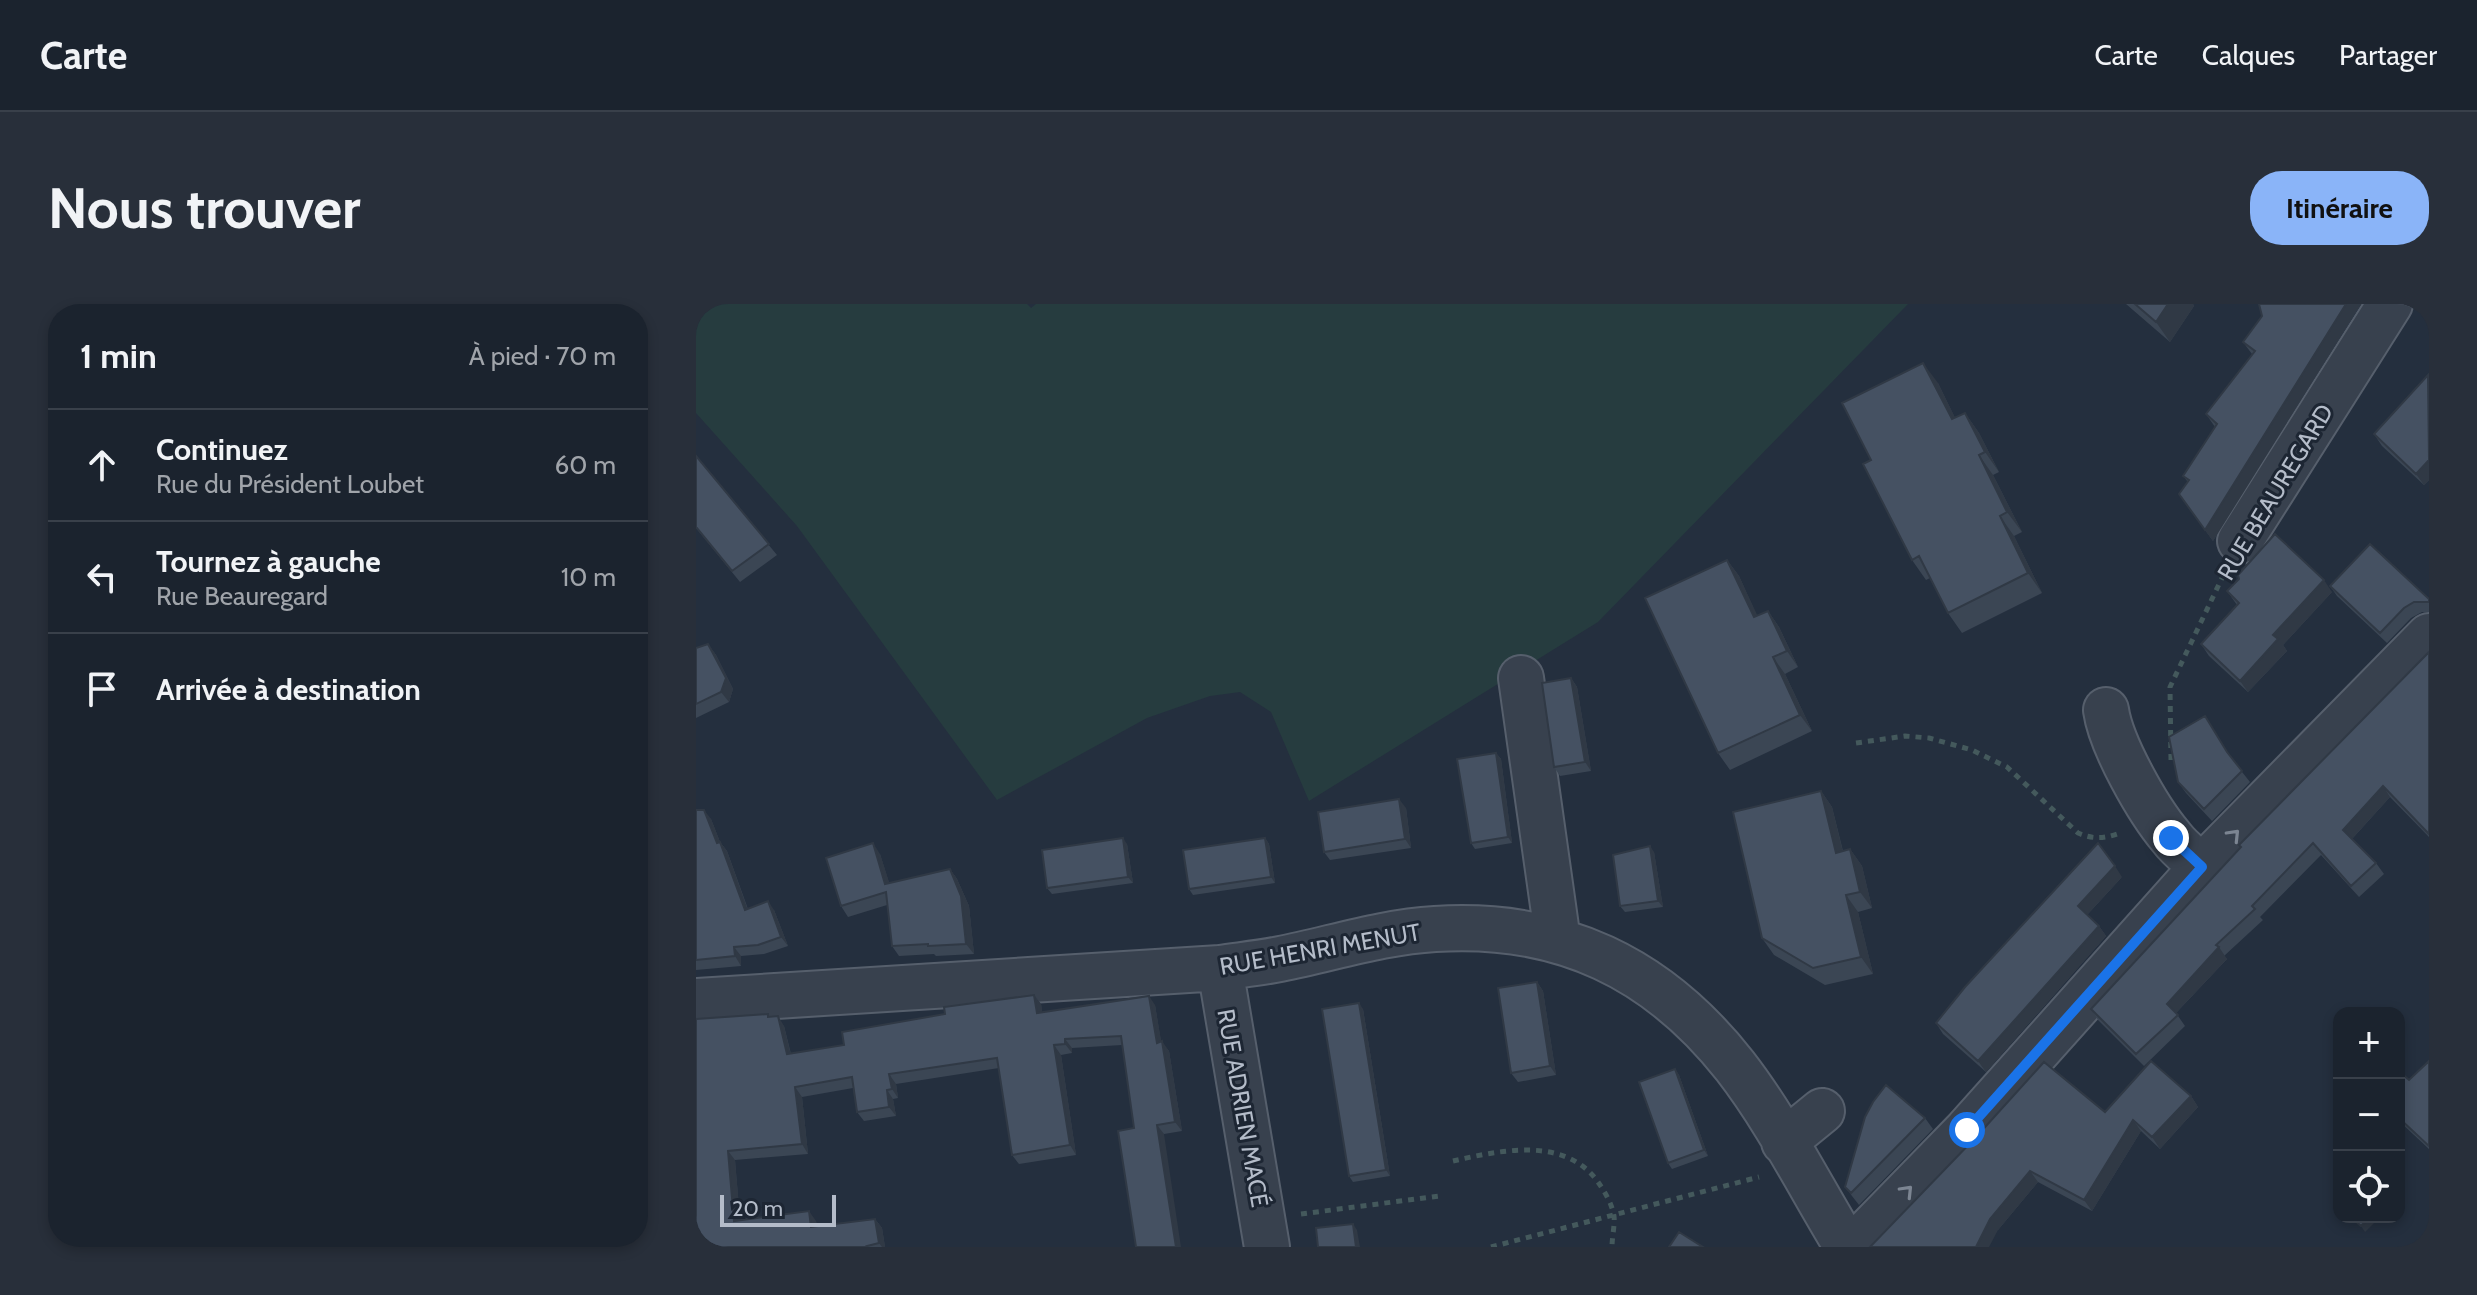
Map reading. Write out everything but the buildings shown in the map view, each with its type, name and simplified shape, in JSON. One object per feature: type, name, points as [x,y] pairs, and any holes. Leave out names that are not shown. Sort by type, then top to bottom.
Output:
[{"type":"street","name":"RUE BEAUREGARD","points":[[2240,541],[2390,304]]},
{"type":"street","points":[[1853,1247],[1967,1130],[2202,867],[2429,636]]},
{"type":"street","points":[[1521,678],[1558,941]]},
{"type":"street","points":[[2106,710],[2108,722],[2129,770],[2155,813],[2171,838],[2202,867]]},
{"type":"street","name":"RUE HENRI MENUT","points":[[696,1001],[1220,968],[1434,929],[1485,929],[1536,935],[1585,949],[1630,970],[1669,996],[1736,1067],[1847,1247]]},
{"type":"street","name":"RUE ADRIEN MACÉ","points":[[1220,968],[1264,1233]]},
{"type":"street","points":[[1784,1142],[1822,1111]]},
{"type":"path","name":"RUE BEAUREGARD","points":[[2170,687],[2240,541]]},
{"type":"path","points":[[1856,743],[1905,736],[1929,738],[1972,750],[2007,767],[2078,833],[2088,838],[2105,838],[2155,813]]},
{"type":"path","points":[[1453,1161],[1489,1152],[1542,1150],[1588,1168],[1606,1193],[1614,1216],[1612,1247]]},
{"type":"path","points":[[1491,1247],[1729,1185]]},
{"type":"path","points":[[1264,1233],[1439,1196]]},
{"type":"green space","points":[[708,304],[1027,304],[1031,308],[1036,304],[1908,304],[1598,622],[1309,801],[1271,712],[1240,692],[1210,696],[1147,718],[997,800],[797,526],[696,413],[696,320]]},
{"type":"route","points":[[1967,1130],[2202,867],[2171,838]]}]
